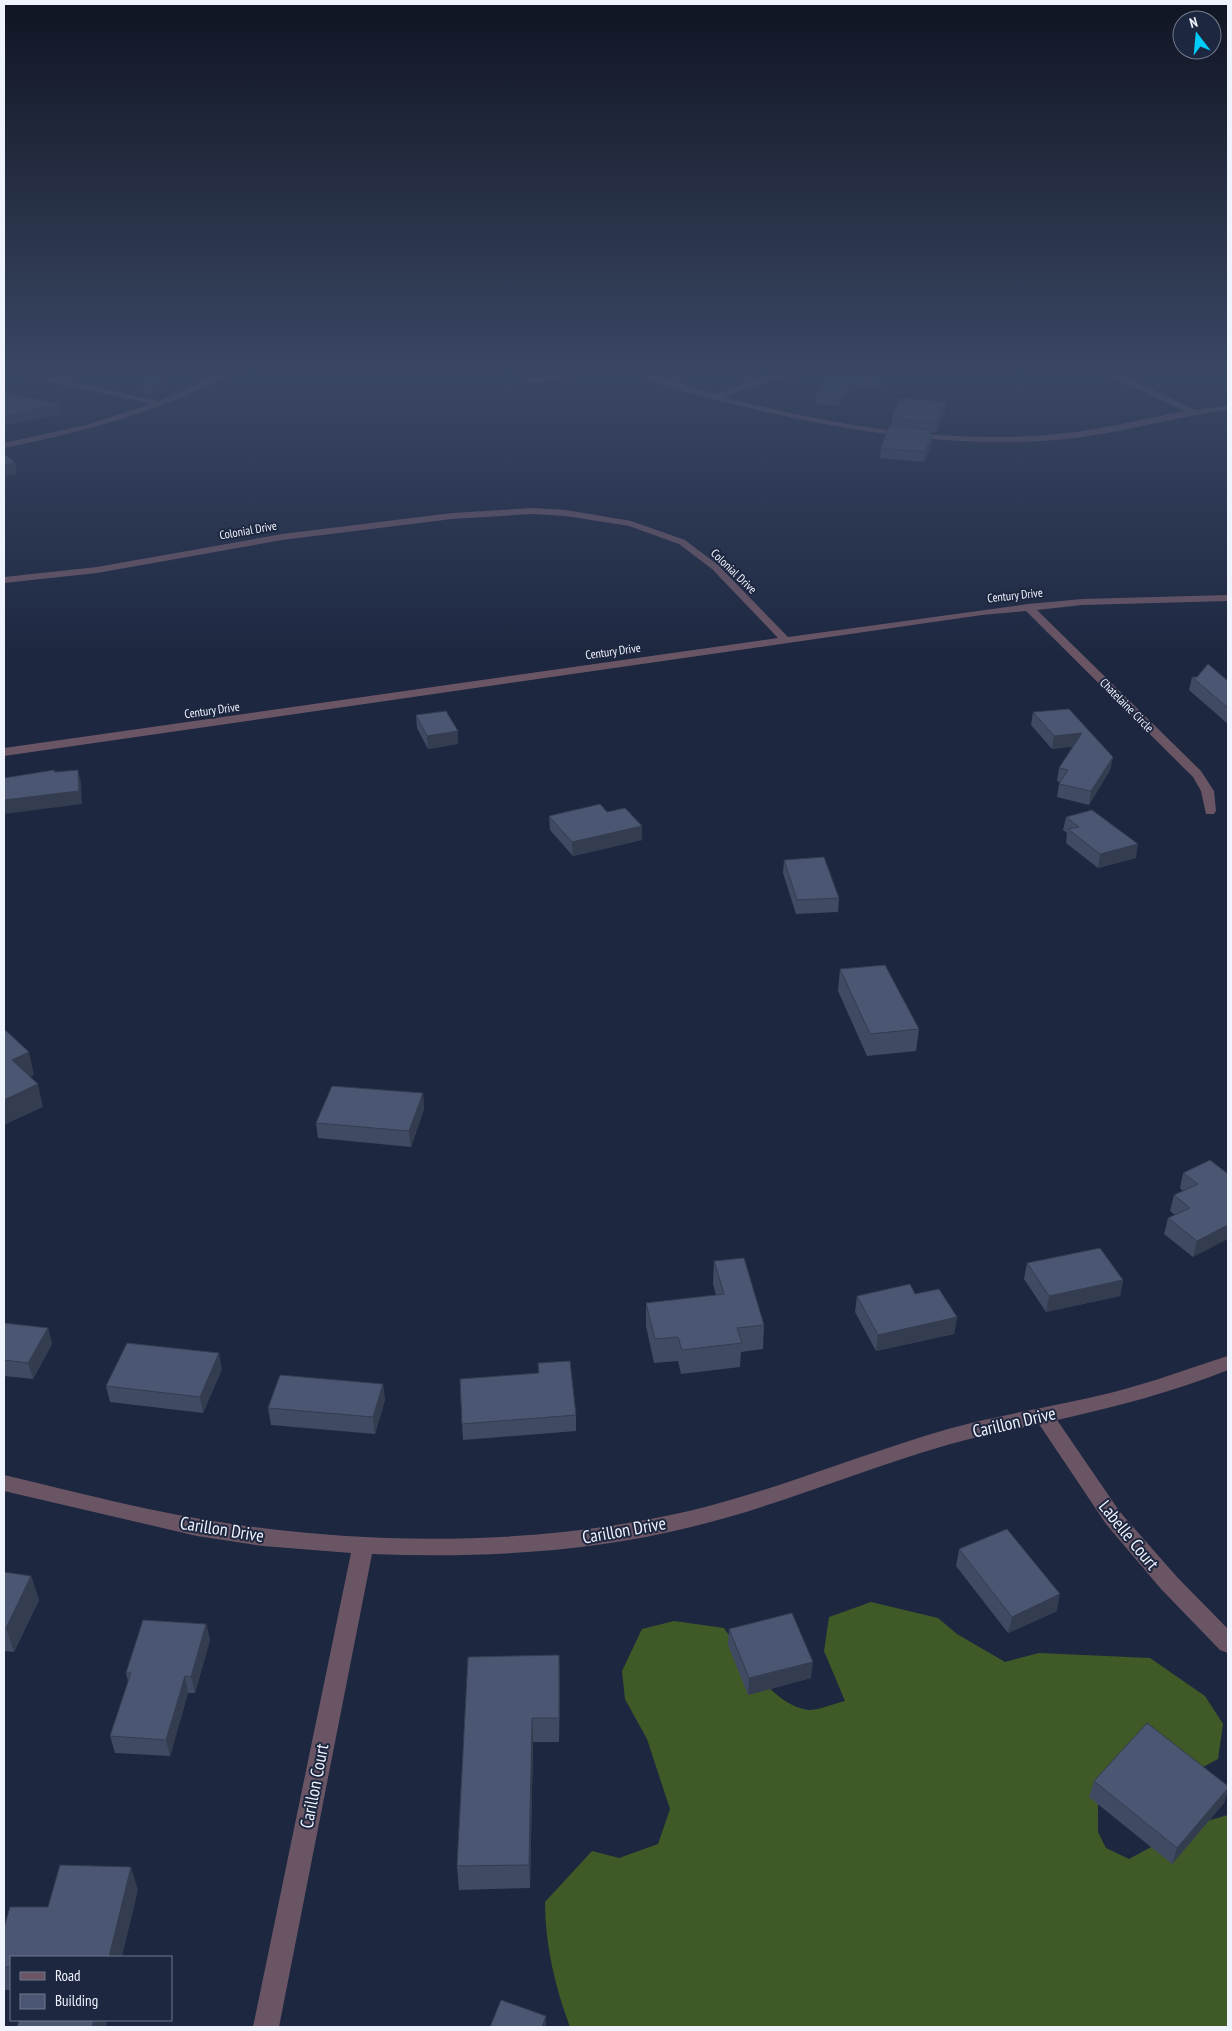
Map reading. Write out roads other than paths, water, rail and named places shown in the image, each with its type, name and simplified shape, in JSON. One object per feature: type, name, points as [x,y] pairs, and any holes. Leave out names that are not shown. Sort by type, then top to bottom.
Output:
[{"type":"street","name":"Colonial Drive","points":[[4,580],[97,570],[255,541],[452,516],[516,512],[566,513],[632,524],[682,542],[715,567],[785,640]]},
{"type":"street","name":"Century Drive","points":[[4,752],[121,737],[982,612],[1141,599],[1228,598]]},
{"type":"street","name":"Chatelaine Circle","points":[[1028,607],[1197,774],[1206,785],[1211,798],[1210,811]]},
{"type":"street","name":"Carillon Drive","points":[[4,1483],[174,1522],[262,1537],[362,1544],[472,1547],[572,1539],[653,1527],[744,1505],[902,1451],[958,1435],[1044,1416],[1193,1377],[1228,1362]]},
{"type":"street","name":"Labelle Court","points":[[1044,1416],[1112,1518],[1169,1583],[1228,1643]]},
{"type":"street","name":"Carillon Court","points":[[266,2027],[362,1544]]}]
